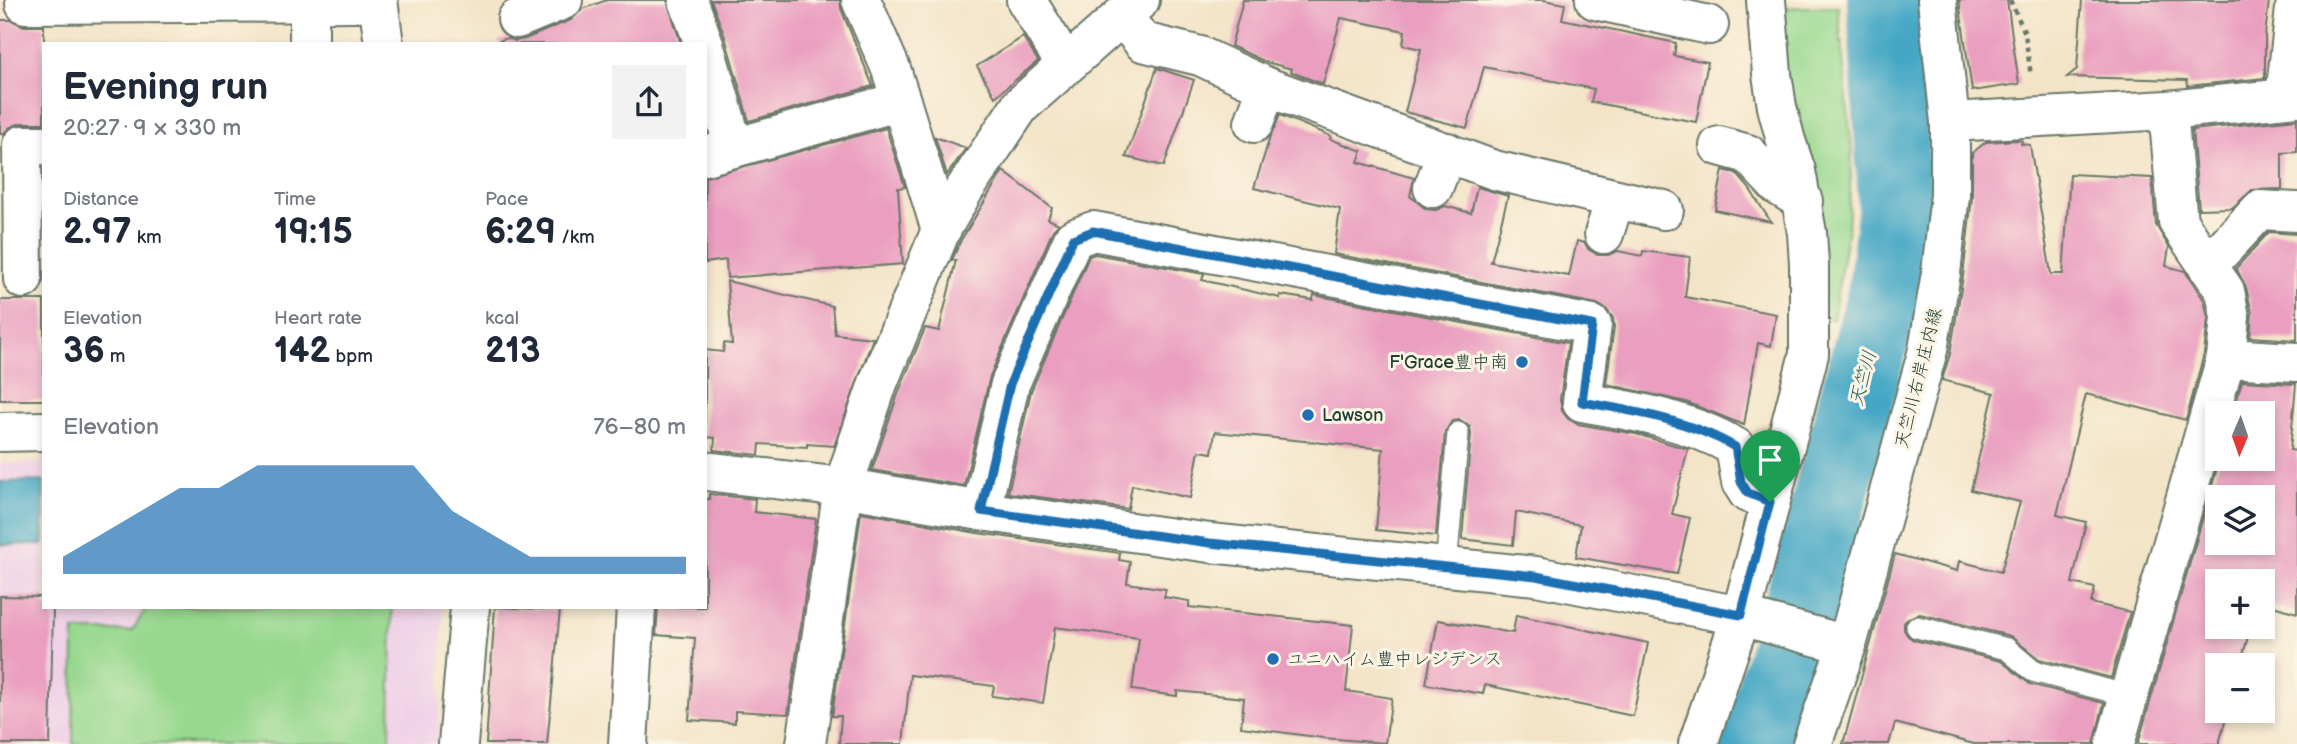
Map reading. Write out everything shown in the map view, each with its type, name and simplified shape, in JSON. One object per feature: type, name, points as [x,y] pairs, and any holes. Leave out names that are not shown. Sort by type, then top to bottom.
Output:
[{"type":"street","points":[[25,0],[26,4],[309,4],[365,0]]},
{"type":"street","points":[[378,0],[384,42]]},
{"type":"street","points":[[517,21],[563,0]]},
{"type":"street","points":[[688,0],[703,42]]},
{"type":"street","points":[[861,0],[891,69],[941,230]]},
{"type":"street","points":[[1026,0],[1066,65]]},
{"type":"street","points":[[1595,0],[1709,25]]},
{"type":"street","points":[[1698,744],[1751,619],[1770,502],[1809,354],[1810,264],[1803,201],[1777,107],[1766,0]]},
{"type":"street","name":"天竺川右岸庄内線","points":[[1812,744],[1836,642],[1928,351],[1950,195],[1950,122],[1937,0]]},
{"type":"street","points":[[1950,122],[2168,110],[2291,97],[2296,0]]},
{"type":"street","points":[[309,4],[309,42]]},
{"type":"street","points":[[806,744],[843,487],[878,383],[941,230],[1020,106],[1131,8],[1143,42],[1200,56],[1267,87],[1494,170],[1664,210]]},
{"type":"street","points":[[707,66],[720,152],[901,101]]},
{"type":"street","points":[[1254,124],[1267,87]]},
{"type":"street","points":[[2115,744],[2226,358],[2230,317],[2225,292],[2178,222],[2168,110]]},
{"type":"street","points":[[22,279],[22,145],[42,145]]},
{"type":"street","points":[[1719,146],[1748,154],[1777,185],[1803,201]]},
{"type":"street","points":[[1433,188],[1447,152]]},
{"type":"street","points":[[1604,234],[1615,199]]},
{"type":"street","points":[[2207,266],[2260,210],[2297,212]]},
{"type":"street","points":[[981,511],[1010,384],[1073,239],[1093,231],[1592,325],[1582,402],[1632,411],[1722,439],[1735,447],[1741,482],[1748,493],[1770,502]]},
{"type":"street","points":[[2226,358],[2297,362]]},
{"type":"street","points":[[0,432],[42,431]]},
{"type":"street","points":[[707,471],[843,487],[981,511],[1210,543],[1536,576],[1751,619],[1836,642]]},
{"type":"street","points":[[458,744],[470,609]]},
{"type":"street","points":[[628,744],[636,609]]},
{"type":"lane","points":[[1446,567],[1458,433]]},
{"type":"lane","points":[[1917,627],[2007,649],[2034,671],[2129,696]]},
{"type":"path","points":[[2010,0],[2025,33],[2031,78]]},
{"type":"shaded area","points":[[0,463],[42,463],[42,609],[443,609],[439,744],[0,744]]},
{"type":"green space","points":[[1838,6],[1852,153],[1848,227],[1833,319],[1819,317],[1776,8]]},
{"type":"green space","points":[[146,609],[392,609],[390,744],[73,744],[74,631],[132,631]]},
{"type":"water","points":[[42,481],[42,544],[0,545],[0,482]]},
{"type":"building","points":[[607,0],[667,0],[680,42],[499,42],[507,38],[515,41],[525,39],[571,20],[582,9]]},
{"type":"building","points":[[711,0],[840,0],[841,9],[873,86],[749,121],[725,37]]},
{"type":"building","points":[[1243,0],[1544,0],[1565,4],[1562,19],[1676,43],[1674,56],[1708,62],[1696,122],[1591,102],[1594,89],[1484,67],[1467,128],[1405,112],[1421,49],[1403,45],[1405,31],[1341,18],[1323,84],[1231,46]]},
{"type":"building","points":[[1959,0],[2007,0],[2019,84],[1972,91]]},
{"type":"building","points":[[2082,0],[2269,0],[2265,36],[2265,78],[2188,86],[2187,80],[2067,77],[2077,69]]},
{"type":"building","points":[[0,20],[11,20],[24,26],[44,26],[42,123],[21,123],[0,134]]},
{"type":"building","points":[[1023,37],[1038,61],[995,97],[977,66]]},
{"type":"building","points":[[1157,68],[1194,80],[1164,166],[1126,157]]},
{"type":"building","points":[[1280,115],[1362,151],[1358,162],[1414,178],[1410,196],[1426,209],[1436,210],[1445,206],[1471,213],[1477,187],[1508,196],[1491,262],[1569,276],[1577,241],[1585,243],[1588,249],[1598,255],[1618,251],[1642,256],[1643,251],[1690,257],[1685,297],[1776,314],[1771,346],[1758,343],[1744,425],[1686,402],[1606,384],[1613,318],[1606,309],[1597,304],[1334,254],[1340,209],[1254,188]]},
{"type":"building","points":[[2297,119],[2297,152],[2282,153],[2282,189],[2252,190],[2232,208],[2199,209],[2192,130]]},
{"type":"building","points":[[886,128],[905,187],[898,188],[903,264],[727,278],[726,260],[707,263],[707,176]]},
{"type":"building","points":[[935,137],[966,148],[947,175]]},
{"type":"building","points":[[2022,141],[2021,144],[2030,145],[2051,274],[2063,274],[2070,174],[2152,178],[2156,225],[2169,247],[2166,266],[2185,271],[2204,300],[2208,318],[2204,354],[2186,420],[2086,394],[2057,515],[2086,522],[2072,583],[2095,588],[2091,603],[2130,612],[2111,678],[2039,659],[2010,636],[1920,614],[1908,618],[1904,623],[1904,630],[1914,640],[2001,661],[2030,684],[2104,703],[2094,744],[1974,744],[1895,723],[1889,744],[1843,744],[1895,554],[1957,571],[1959,561],[2001,572],[2020,502],[1971,490],[1994,393],[1942,380],[1950,354],[1963,276],[1972,197],[1972,153],[1986,142]]},
{"type":"building","points":[[1723,170],[1736,173],[1771,222],[1715,210]]},
{"type":"building","points":[[1003,171],[1052,208],[1048,219],[1059,224],[1053,230],[990,376],[964,486],[872,470],[899,391],[925,328],[939,331],[956,260],[952,260],[961,240]]},
{"type":"building","points":[[2269,232],[2297,234],[2297,340],[2250,337],[2252,313],[2246,287],[2236,268]]},
{"type":"building","points":[[1095,254],[1204,274],[1202,280],[1280,298],[1280,295],[1313,300],[1314,295],[1568,343],[1560,400],[1562,411],[1568,419],[1578,424],[1636,434],[1688,449],[1672,514],[1690,518],[1677,574],[1576,557],[1581,525],[1516,512],[1513,545],[1462,539],[1471,434],[1470,427],[1460,420],[1452,421],[1445,432],[1436,536],[1376,530],[1383,449],[1215,432],[1212,453],[1199,451],[1190,498],[1132,485],[1128,509],[1008,493],[1031,391],[1089,256]]},
{"type":"building","points":[[727,281],[832,306],[835,334],[873,338],[834,446],[760,444],[759,455],[714,450],[715,438],[707,437],[707,350],[723,352],[724,343],[732,344]]},
{"type":"building","points":[[0,300],[42,300],[42,400],[0,400]]},
{"type":"building","points":[[2242,381],[2296,384],[2290,450],[2297,451],[2297,613],[2275,607],[2275,569],[2205,569],[2205,639],[2247,639],[2243,653],[2205,653],[2205,723],[2225,723],[2219,744],[2138,744],[2205,510],[2205,555],[2275,555],[2275,485],[2212,485],[2216,471],[2275,471],[2275,401],[2236,401]]},
{"type":"building","points":[[709,494],[755,499],[754,512],[816,519],[788,714],[735,711],[735,723],[689,720],[695,638],[656,635],[658,609],[707,609]]},
{"type":"building","points":[[861,512],[977,533],[1120,553],[1119,560],[1130,562],[1127,583],[1166,589],[1164,597],[1189,601],[1189,607],[1353,625],[1346,691],[1392,698],[1385,743],[1241,727],[1244,698],[1177,691],[1177,696],[1132,690],[1139,638],[1055,627],[1043,703],[992,696],[994,686],[910,675],[903,744],[839,744],[841,716],[832,716]]},
{"type":"building","points":[[0,596],[42,597],[42,609],[53,609],[50,744],[0,744]]},
{"type":"building","points":[[495,609],[560,610],[547,744],[486,744]]},
{"type":"building","points":[[1516,615],[1648,643],[1633,716],[1485,685],[1483,694],[1426,684],[1438,620],[1513,633]]},
{"type":"waterway","name":"天竺川","points":[[1756,744],[1797,620],[1884,295],[1895,207],[1884,0]]},
{"type":"place","name":"F'Grace豊中南","points":[[1522,362]]},
{"type":"place","name":"Lawson","points":[[1308,415]]},
{"type":"place","name":"ユニハイム豊中レジデンス","points":[[1273,659]]},
{"type":"route","points":[[1093,231],[1592,325],[1582,402],[1632,411],[1722,439],[1735,447],[1741,482],[1748,493],[1770,502],[1741,615],[1536,576],[1210,543],[981,511],[1010,384],[1073,239],[1093,231]]}]
